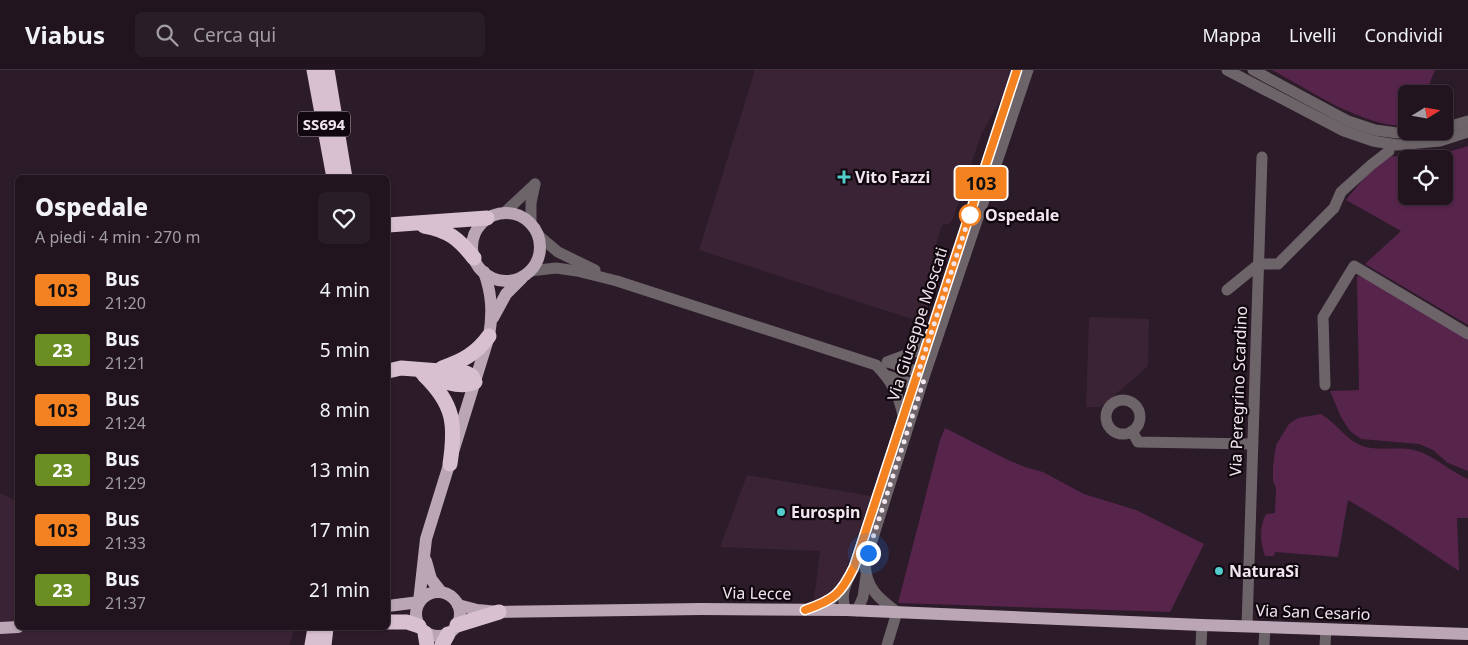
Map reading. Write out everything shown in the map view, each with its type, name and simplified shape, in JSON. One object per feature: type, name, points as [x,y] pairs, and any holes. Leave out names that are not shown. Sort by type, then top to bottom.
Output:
[{"type":"highway","name":"SS694","points":[[314,70],[333,175]]},
{"type":"highway","name":"SS694","points":[[327,70],[344,175]]},
{"type":"highway","points":[[390,225],[487,218]]},
{"type":"highway","points":[[410,224],[432,227],[451,234],[465,246],[474,258]]},
{"type":"highway","points":[[436,370],[460,362],[472,355],[489,336]]},
{"type":"highway","points":[[394,370],[436,370],[466,373],[472,376],[475,382],[470,384],[455,383],[437,379],[420,371]]},
{"type":"highway","points":[[420,371],[437,388],[445,400],[450,413],[453,436],[450,464]]},
{"type":"highway","points":[[449,635],[500,612]]},
{"type":"highway","points":[[390,622],[407,622],[424,635]]},
{"type":"highway","points":[[312,645],[314,630]]},
{"type":"highway","points":[[324,645],[326,630]]},
{"type":"main road","points":[[426,539],[426,567],[431,579],[441,592],[451,597],[458,606],[460,619],[449,635],[435,637],[424,635],[415,614],[419,602],[426,539],[489,336],[492,302],[484,272],[474,258],[473,240],[480,224],[487,218],[505,212],[524,217],[531,223],[539,236],[540,255],[536,264],[506,294],[491,320]]},
{"type":"main road","points":[[484,272],[499,280],[507,281],[527,274]]},
{"type":"main road","points":[[390,607],[419,602],[429,594],[441,592]]},
{"type":"main road","name":"Via Lecce","points":[[458,606],[500,612],[701,609],[897,612],[1157,624]]},
{"type":"main road","name":"Via San Cesario","points":[[1157,624],[1468,634]]},
{"type":"main road","points":[[0,628],[15,627]]},
{"type":"street","name":"Via Giuseppe Moscati","points":[[1017,70],[918,378],[870,543],[865,563],[866,575],[863,597],[852,611],[843,603],[845,586],[854,567],[904,417],[918,378],[1028,70]]},
{"type":"street","points":[[1227,70],[1344,131],[1373,141],[1397,145],[1440,141],[1468,132]]},
{"type":"street","points":[[1252,70],[1348,121],[1375,130],[1398,132]]},
{"type":"street","points":[[1453,125],[1468,121]]},
{"type":"street","points":[[1227,290],[1259,264],[1278,264],[1334,208],[1342,192],[1389,151]]},
{"type":"street","name":"Via Peregrino Scardino","points":[[1246,626],[1262,157]]},
{"type":"street","points":[[505,212],[535,184],[531,204],[531,223]]},
{"type":"street","points":[[539,236],[558,252],[617,281]]},
{"type":"street","points":[[1324,385],[1323,318],[1354,266],[1468,334]]},
{"type":"street","points":[[527,274],[556,268],[617,281],[876,365],[888,376],[898,394],[904,417]]},
{"type":"street","points":[[876,365],[914,352],[931,334]]},
{"type":"street","points":[[888,362],[903,366],[918,378],[909,383],[888,376]]},
{"type":"street","points":[[1132,431],[1138,442],[1252,444]]},
{"type":"street","points":[[866,575],[873,592],[897,612],[887,645]]},
{"type":"street","name":"Via Giuseppe Moscati","points":[[805,610],[831,600],[845,586]]},
{"type":"street","points":[[1201,645],[1202,625]]},
{"type":"street","points":[[1264,627],[1264,645]]},
{"type":"street","points":[[1325,645],[1326,629]]},
{"type":"shaded area","name":"Vito Fazzi","points":[[755,70],[1011,70],[1004,93],[981,135],[953,219],[949,224],[942,225],[933,254],[938,262],[928,294],[927,324],[699,250]]},
{"type":"shaded area","points":[[1272,70],[1435,70],[1429,85],[1398,85],[1398,125],[1354,114]]},
{"type":"shaded area","points":[[1468,146],[1468,325],[1365,264],[1401,231],[1346,200],[1371,171],[1387,158],[1398,156],[1398,205],[1453,205],[1453,150]]},
{"type":"shaded area","points":[[1357,276],[1369,279],[1468,338],[1468,471],[1448,463],[1433,450],[1419,444],[1361,439],[1350,431],[1341,417],[1330,391],[1359,390]]},
{"type":"shaded area","points":[[1089,317],[1149,319],[1148,366],[1101,407],[1086,407]]},
{"type":"shaded area","points":[[1321,414],[1350,439],[1360,445],[1421,452],[1468,479],[1468,518],[1457,518],[1459,571],[1390,525],[1348,500],[1338,557],[1275,552],[1274,556],[1265,556],[1261,540],[1261,529],[1266,514],[1275,513],[1276,488],[1273,481],[1273,466],[1276,445],[1289,424],[1298,418]]},
{"type":"shaded area","points":[[945,428],[1008,460],[1043,472],[1084,494],[1136,510],[1204,544],[1170,612],[898,603],[940,440]]},
{"type":"shaded area","points":[[747,475],[871,496],[844,575],[837,587],[828,596],[814,600],[820,551],[720,547]]},
{"type":"shaded area","points":[[0,493],[15,500],[15,630],[294,630],[289,645],[0,645]]},
{"type":"bus line","name":"103","points":[[805,610],[831,600],[845,586],[854,567],[1017,70]]},
{"type":"place","name":"Vito Fazzi","points":[[844,177]]},
{"type":"place","name":"Ospedale","points":[[970,215]]},
{"type":"place","name":"Eurospin","points":[[781,512]]},
{"type":"place","name":"NaturaSì","points":[[1219,571]]},
{"type":"route","points":[[868,553],[924,380],[918,373],[970,215]]}]
